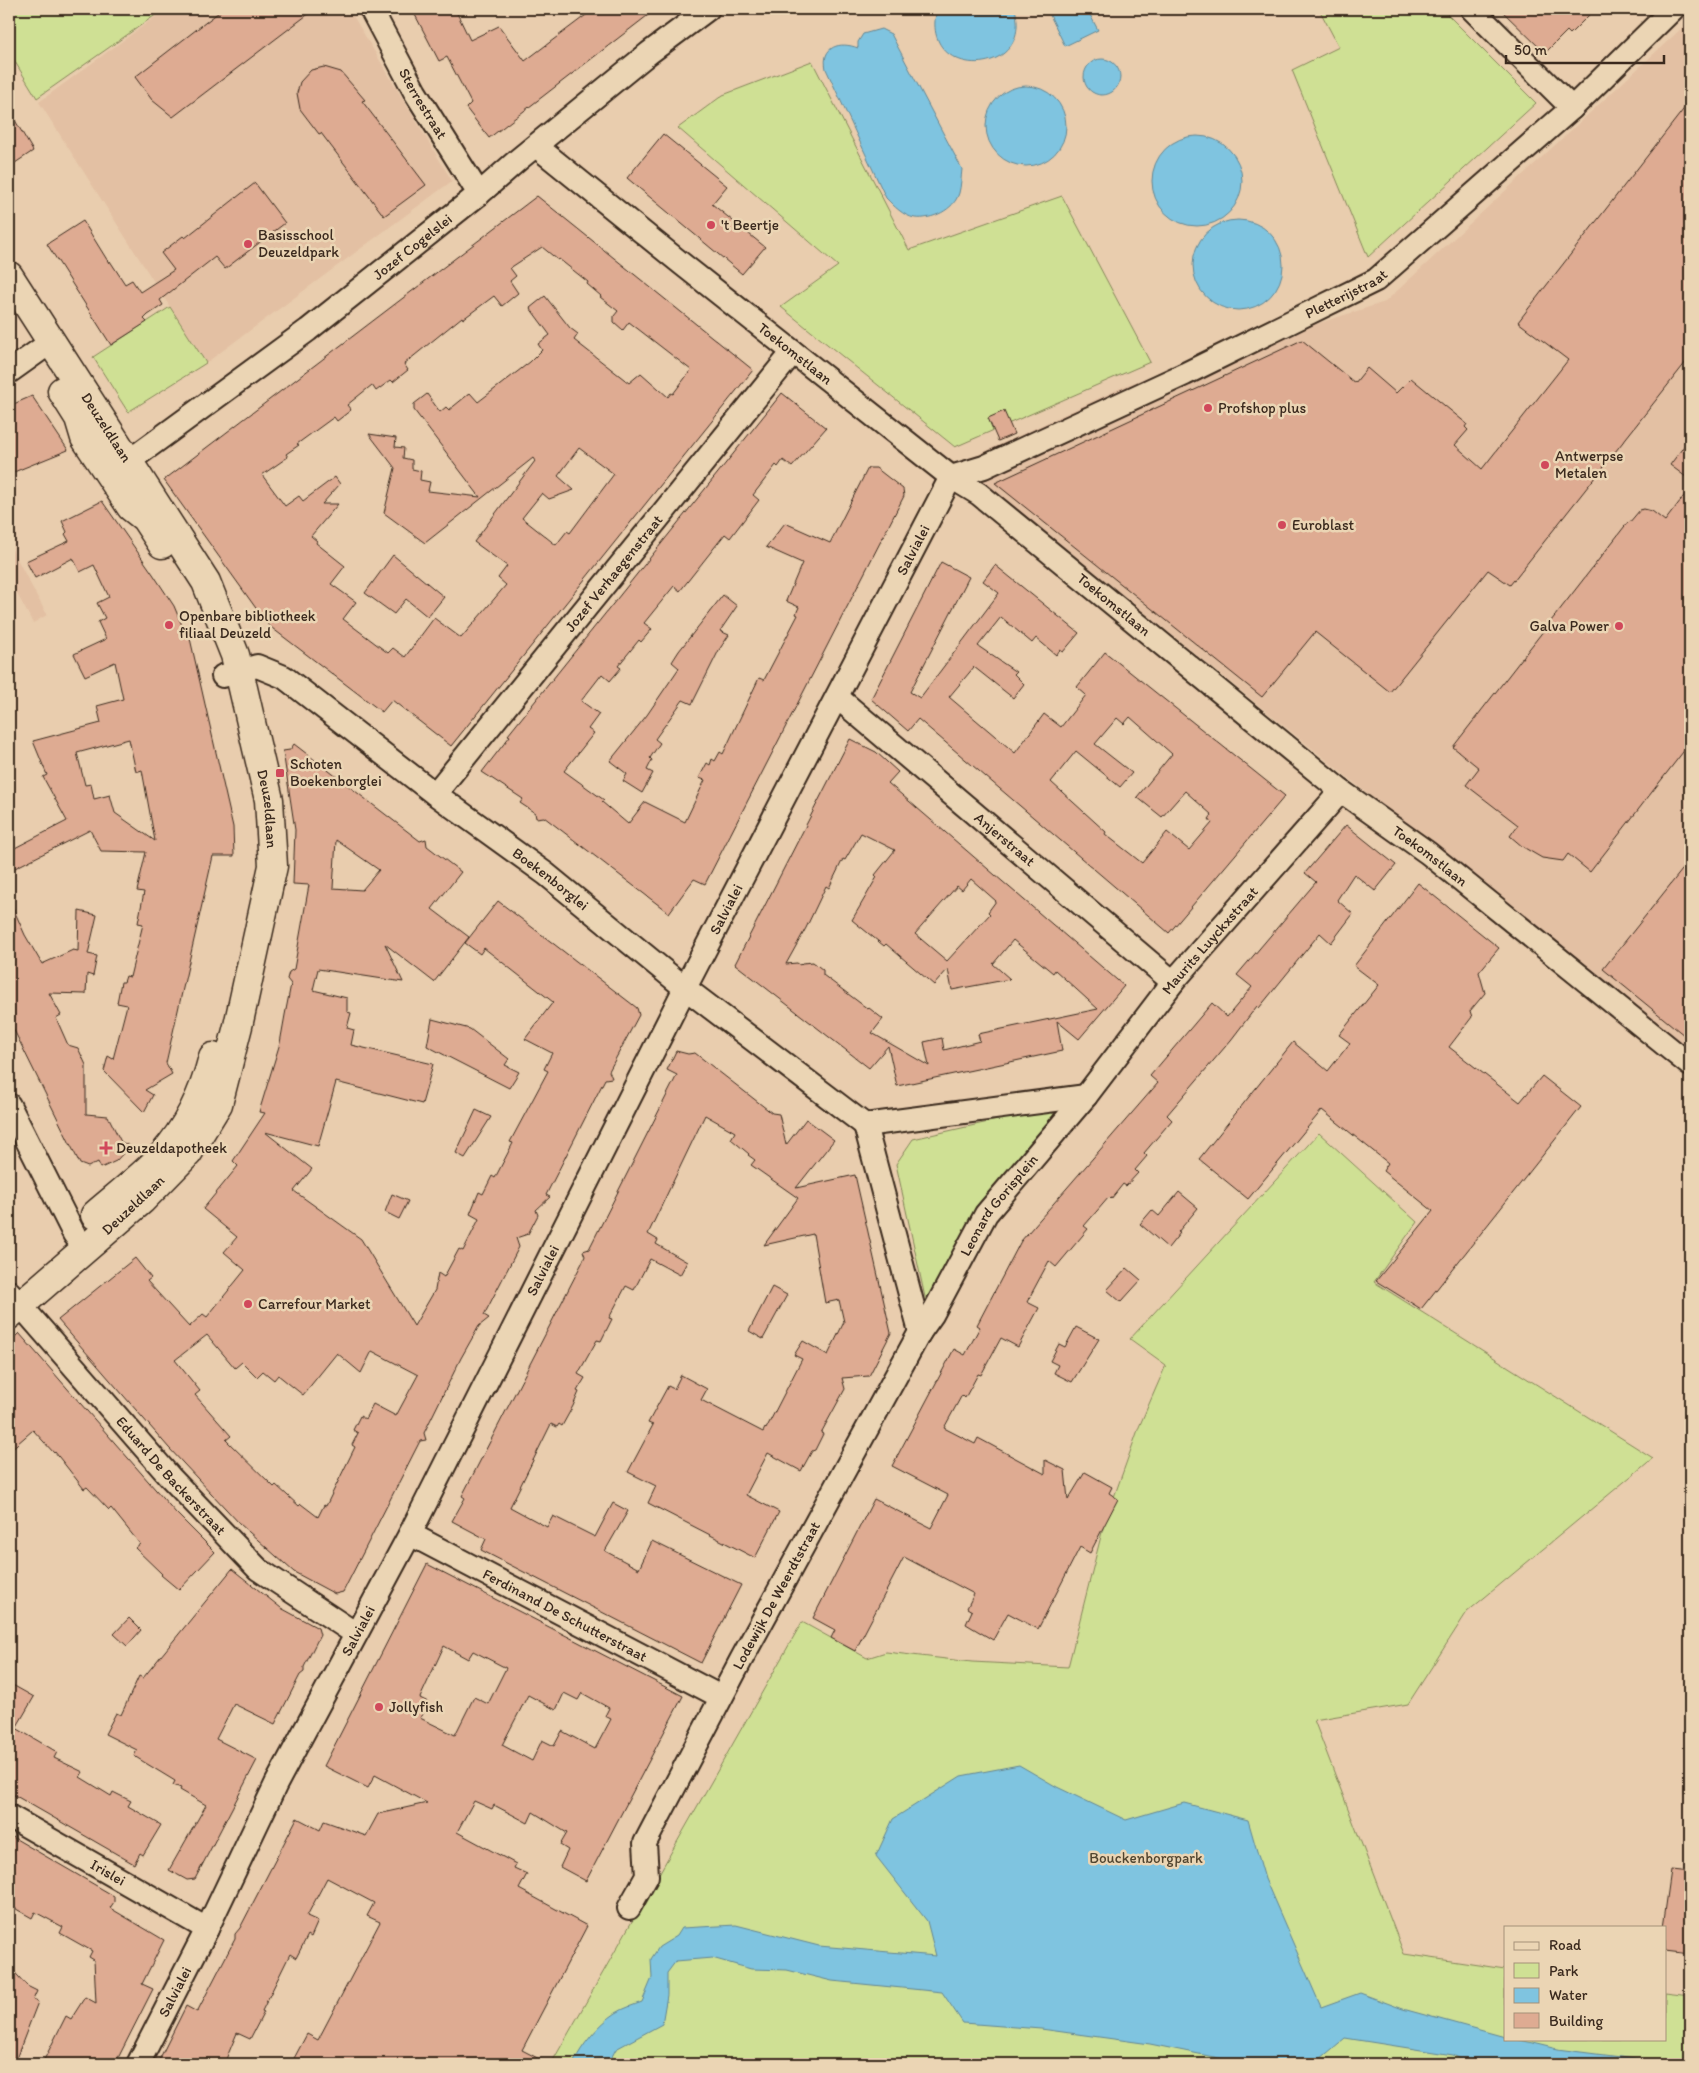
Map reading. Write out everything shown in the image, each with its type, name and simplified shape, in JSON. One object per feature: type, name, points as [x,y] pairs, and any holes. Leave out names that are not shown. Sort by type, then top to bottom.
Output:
[{"type":"street","name":"Sterrestraat","points":[[371,9],[415,92],[479,194]]},
{"type":"street","name":"Jozef Cogelslei","points":[[119,468],[308,330],[479,194],[656,48],[708,9]]},
{"type":"street","points":[[1472,9],[1572,108]]},
{"type":"street","name":"Pletterijstraat","points":[[951,477],[984,467],[1185,374],[1376,280],[1572,108],[1674,9]]},
{"type":"street","name":"Toekomstlaan","points":[[536,146],[951,477],[979,494],[1341,791],[1428,853],[1690,1065]]},
{"type":"street","name":"Deuzeldlaan","points":[[9,276],[44,347],[119,468],[206,582],[235,655],[231,674],[269,800],[273,866],[238,1026],[218,1104],[188,1153],[142,1200],[79,1241],[12,1301]]},
{"type":"street","name":"Deuzeldlaan","points":[[9,307],[44,347]]},
{"type":"street","points":[[9,372],[44,347]]},
{"type":"street","name":"Jozef Verhaegenstraat","points":[[435,794],[793,352]]},
{"type":"street","name":"Salvialei","points":[[138,2064],[207,1929],[276,1784],[410,1534],[685,988],[951,477]]},
{"type":"street","name":"Boekenborglei","points":[[231,674],[257,666],[284,678],[435,794],[546,874],[685,988],[865,1125]]},
{"type":"street","name":"Anjerstraat","points":[[837,697],[1173,982]]},
{"type":"street","name":"Maurits Luyckxstraat","points":[[1086,1096],[1173,982],[1341,791]]},
{"type":"street","points":[[920,1332],[865,1125],[1086,1096]]},
{"type":"street","name":"Leonard Gorisplein","points":[[920,1332],[932,1315],[986,1214],[1086,1096]]},
{"type":"street","points":[[9,1105],[79,1241]]},
{"type":"street","name":"Eduard De Backerstraat","points":[[12,1301],[170,1477],[258,1569],[356,1634]]},
{"type":"street","name":"Lodewijk De Weerdtstraat","points":[[629,1908],[647,1876],[648,1863],[645,1843],[721,1697],[920,1332]]},
{"type":"street","name":"Ferdinand De Schutterstraat","points":[[410,1534],[721,1697]]},
{"type":"street","name":"Irislei","points":[[9,1816],[207,1929]]},
{"type":"shaded area","name":"Basisschool Deuzeldpark","points":[[166,9],[349,9],[452,181],[206,363],[39,102]]},
{"type":"shaded area","points":[[1684,26],[1690,28],[1690,1055],[960,463],[1129,384],[1385,302]]},
{"type":"shaded area","points":[[9,544],[47,615],[33,623],[9,579]]},
{"type":"green space","points":[[9,9],[164,9],[37,98],[9,52]]},
{"type":"green space","points":[[1319,9],[1442,9],[1536,103],[1368,257],[1292,70],[1339,47]]},
{"type":"green space","points":[[812,61],[909,250],[1062,196],[1150,362],[955,447],[781,307],[838,266],[678,128],[723,95]]},
{"type":"green space","points":[[170,307],[206,363],[128,412],[93,357]]},
{"type":"green space","points":[[1046,1109],[1063,1120],[928,1311],[896,1164],[913,1139]]},
{"type":"green space","name":"Bouckenborgpark","points":[[1319,1133],[1417,1222],[1374,1282],[1653,1458],[1467,1612],[1408,1704],[1314,1720],[1404,1954],[1504,1969],[1504,2040],[1666,2040],[1666,1992],[1690,1995],[1690,2064],[551,2064],[802,1622],[867,1658],[886,1652],[972,1662],[1068,1667],[1103,1528],[1139,1427],[1166,1365],[1130,1339]]},
{"type":"water","points":[[937,9],[1015,9],[1016,32],[1008,49],[994,59],[976,63],[958,59],[944,49],[936,33]]},
{"type":"water","points":[[1047,9],[1087,9],[1098,30],[1065,46]]},
{"type":"water","points":[[881,29],[891,34],[962,169],[960,190],[956,199],[942,213],[915,218],[899,210],[886,198],[826,69],[826,55],[833,47],[845,45],[858,48],[858,42],[863,34]]},
{"type":"water","points":[[1102,59],[1109,60],[1115,64],[1119,70],[1119,84],[1115,90],[1109,94],[1102,95],[1095,94],[1089,90],[1085,84],[1084,77],[1085,70],[1089,64],[1095,60]]},
{"type":"water","points":[[1018,86],[1034,86],[1055,97],[1066,118],[1066,134],[1055,155],[1034,166],[1018,166],[1004,160],[992,148],[986,134],[986,118],[992,104],[1004,92]]},
{"type":"water","points":[[1197,136],[1214,140],[1229,149],[1238,164],[1242,181],[1238,198],[1229,213],[1214,222],[1197,226],[1180,222],[1165,213],[1156,198],[1152,181],[1156,164],[1165,149],[1180,140]]},
{"type":"water","points":[[1238,220],[1255,223],[1270,233],[1280,248],[1283,265],[1280,282],[1270,297],[1255,307],[1238,310],[1221,307],[1206,297],[1196,282],[1193,265],[1196,248],[1206,233],[1221,223]]},
{"type":"water","points":[[1019,1765],[1057,1787],[1126,1820],[1184,1803],[1248,1820],[1265,1879],[1321,2007],[1360,1993],[1403,2009],[1504,2037],[1504,2040],[1520,2040],[1557,2049],[1675,2064],[1471,2064],[1453,2055],[1345,2038],[1314,2064],[1248,2064],[1150,2044],[1041,2029],[963,2023],[942,1992],[832,1981],[787,1970],[751,1969],[712,1958],[676,1961],[667,1973],[667,1995],[662,2024],[616,2049],[608,2064],[573,2064],[586,2043],[603,2023],[619,2011],[642,2002],[652,1978],[651,1959],[659,1947],[677,1936],[682,1928],[736,1925],[819,1946],[936,1956],[927,1921],[876,1856],[893,1819],[961,1776]]},
{"type":"building","points":[[223,9],[315,9],[173,117],[152,100],[135,77]]},
{"type":"building","points":[[412,9],[455,9],[470,40],[499,26],[525,61],[594,9],[656,9],[489,138],[466,108],[471,103],[447,57],[439,61]]},
{"type":"building","points":[[1500,9],[1595,9],[1570,34],[1567,31],[1545,53]]},
{"type":"building","points":[[324,67],[341,72],[365,100],[362,101],[426,185],[384,216],[321,133],[319,134],[300,109],[297,93],[300,82],[311,70]]},
{"type":"building","points":[[1690,101],[1690,357],[1510,585],[1488,570],[1390,692],[1315,632],[1262,697],[995,483],[1302,340],[1355,383],[1367,368],[1396,393],[1411,378],[1467,424],[1465,427],[1468,430],[1455,445],[1482,469],[1568,360],[1518,322]]},
{"type":"building","points":[[9,110],[33,151],[9,167]]},
{"type":"building","name":"'t Beertje","points":[[663,134],[727,186],[712,204],[765,247],[742,274],[627,178]]},
{"type":"building","points":[[255,183],[285,223],[225,269],[215,257],[160,300],[163,305],[144,319],[147,322],[111,345],[47,244],[83,221],[109,263],[110,261],[125,284],[132,280],[140,292],[174,270],[161,253],[183,236],[185,238]]},
{"type":"building","points":[[537,196],[753,370],[451,746],[392,700],[382,712],[268,625],[164,480]],"holes":[[[542,247],[588,282],[587,284],[600,297],[618,311],[614,316],[614,322],[623,330],[629,322],[691,370],[673,394],[671,393],[668,397],[641,373],[629,383],[574,340],[578,334],[570,328],[545,296],[530,308],[550,335],[538,344],[542,350],[530,362],[478,402],[470,393],[449,410],[446,407],[440,412],[427,394],[414,404],[414,410],[480,497],[428,491],[430,482],[420,480],[421,471],[412,469],[412,460],[403,458],[404,448],[395,447],[396,438],[369,434],[395,468],[384,513],[425,543],[533,458],[535,461],[474,542],[507,566],[498,578],[506,585],[461,638],[434,618],[405,657],[393,648],[388,653],[343,619],[356,602],[331,584],[345,566],[316,543],[317,541],[311,536],[338,504],[322,504],[340,484],[335,477],[303,501],[299,496],[285,506],[262,475],[288,457],[286,454],[299,445],[297,444],[334,417],[337,421],[351,410],[347,405],[372,385],[376,391],[391,380],[393,382],[408,370],[404,364],[462,317],[463,319],[494,296],[502,306],[518,293],[510,281],[516,276],[510,268]],[[579,448],[614,474],[570,533],[567,531],[556,545],[522,518],[542,493],[549,499],[574,490],[558,476]]]},
{"type":"building","points":[[782,393],[826,428],[792,467],[783,460],[778,467],[776,465],[753,495],[759,500],[730,538],[725,534],[680,591],[674,586],[644,623],[652,629],[641,642],[639,640],[618,666],[621,668],[610,681],[602,674],[581,701],[599,714],[588,729],[594,733],[564,771],[604,800],[602,802],[628,824],[645,802],[685,822],[705,780],[699,778],[707,763],[710,765],[712,759],[715,761],[720,752],[723,754],[759,678],[764,680],[798,615],[796,614],[799,607],[786,601],[802,563],[766,547],[785,523],[830,543],[868,468],[876,468],[903,489],[904,496],[705,884],[694,879],[669,913],[544,817],[536,818],[535,813],[520,803],[523,799],[482,772],[510,736],[508,735]]},
{"type":"building","points":[[32,396],[68,450],[9,474],[9,406]]},
{"type":"building","points":[[1004,411],[1014,434],[998,441],[988,418]]},
{"type":"building","points":[[1690,438],[1690,480],[1670,465]]},
{"type":"building","name":"Galva Power","points":[[1690,488],[1690,743],[1590,872],[1568,854],[1563,861],[1542,858],[1523,847],[1510,836],[1518,825],[1466,785],[1479,768],[1453,747],[1628,522],[1640,510],[1644,509],[1652,511],[1665,521]]},
{"type":"building","points":[[102,501],[174,606],[186,635],[189,634],[233,827],[234,856],[213,856],[166,1063],[172,1074],[145,1090],[153,1095],[144,1112],[104,1071],[108,1056],[113,1059],[127,1005],[117,1003],[121,982],[124,982],[126,976],[130,977],[143,924],[138,923],[144,892],[137,891],[146,852],[101,851],[90,830],[9,871],[9,851],[67,821],[43,777],[47,775],[33,741],[101,723],[97,706],[123,699],[115,662],[85,676],[74,654],[106,639],[98,622],[105,618],[97,603],[109,597],[94,565],[80,572],[73,558],[35,578],[26,561],[69,541],[62,521]],"holes":[[[129,739],[136,772],[142,770],[155,841],[115,813],[110,795],[94,799],[91,784],[85,785],[77,753]]]},
{"type":"building","points":[[393,555],[444,597],[428,617],[406,599],[394,614],[365,593]]},
{"type":"building","points":[[941,562],[969,577],[910,692],[920,698],[999,593],[983,581],[995,565],[1079,633],[1063,652],[1060,650],[1056,655],[1036,638],[1032,643],[1001,617],[978,646],[1016,672],[1014,674],[1024,684],[1013,698],[974,667],[949,697],[1015,753],[1044,714],[1061,727],[1086,695],[1077,687],[1105,652],[1285,796],[1169,933],[918,719],[908,731],[871,699]],"holes":[[[1130,717],[1172,754],[1137,797],[1162,817],[1185,791],[1212,815],[1209,819],[1212,823],[1189,850],[1167,832],[1142,863],[1105,834],[1106,832],[1051,782],[1076,751],[1120,787],[1132,773],[1095,744],[1117,718],[1124,724]]]},
{"type":"building","points":[[723,595],[737,606],[720,631],[729,635],[719,650],[692,704],[683,700],[655,739],[660,743],[650,758],[652,760],[647,770],[653,773],[642,793],[623,781],[627,774],[610,761],[647,715],[679,668],[672,662],[679,651]]},
{"type":"building","points":[[850,739],[876,752],[898,772],[888,783],[1124,986],[1079,1039],[1057,1021],[1062,1051],[897,1086],[888,1046],[869,1068],[735,964]],"holes":[[[861,833],[895,850],[875,875],[877,877],[852,920],[884,946],[886,944],[934,985],[948,969],[952,990],[1010,979],[993,964],[1013,940],[1053,973],[1055,970],[1098,1009],[978,1034],[980,1041],[944,1050],[942,1038],[924,1042],[929,1066],[872,1033],[883,1019],[823,975],[823,970],[813,962],[800,965],[797,963],[786,964],[826,886],[829,888],[843,859],[845,860]],[[971,879],[996,901],[988,912],[990,914],[947,961],[915,934],[957,886],[962,890]]]},
{"type":"building","points":[[294,744],[420,841],[426,839],[427,846],[461,872],[432,909],[469,937],[434,982],[385,944],[403,982],[318,969],[313,990],[347,998],[347,1012],[351,1013],[347,1028],[354,1030],[351,1045],[433,1064],[422,1104],[336,1082],[318,1146],[265,1132],[312,1169],[294,1191],[361,1239],[414,1326],[435,1290],[438,1273],[444,1277],[459,1249],[463,1251],[479,1219],[470,1214],[479,1192],[483,1194],[492,1176],[495,1178],[513,1143],[510,1142],[548,1071],[544,1069],[552,1053],[525,1039],[553,1002],[484,948],[480,954],[465,943],[498,901],[637,1008],[639,1015],[609,1071],[612,1078],[605,1079],[546,1195],[550,1197],[536,1210],[538,1215],[528,1234],[516,1238],[519,1247],[484,1315],[489,1318],[479,1326],[461,1358],[424,1433],[426,1440],[420,1441],[343,1592],[335,1594],[294,1572],[240,1524],[169,1448],[58,1320],[135,1258],[151,1278],[147,1281],[189,1327],[203,1314],[207,1317],[245,1270],[224,1252],[237,1237],[203,1209],[238,1166],[233,1161],[265,1113],[259,1112],[280,1043],[291,984],[287,979],[289,972],[294,969],[309,885],[293,884],[295,830],[283,751],[290,750]],"holes":[[[336,840],[379,870],[362,890],[333,888]],[[207,1335],[235,1368],[242,1362],[257,1377],[263,1371],[274,1380],[278,1375],[303,1395],[337,1353],[361,1373],[372,1351],[418,1375],[396,1416],[373,1404],[365,1419],[360,1416],[353,1430],[358,1433],[352,1445],[355,1447],[326,1506],[324,1505],[318,1517],[301,1504],[299,1506],[276,1485],[274,1487],[226,1440],[231,1436],[195,1395],[200,1391],[175,1360]]]},
{"type":"building","points":[[1346,825],[1396,865],[1375,891],[1354,874],[1337,900],[1353,914],[1331,943],[1320,933],[1259,1008],[1257,1006],[1231,1040],[1167,1115],[1172,1120],[1144,1153],[1147,1156],[1135,1170],[1138,1173],[1126,1186],[1123,1184],[1111,1199],[1109,1197],[1084,1226],[1088,1229],[1056,1267],[1049,1261],[1027,1302],[1039,1308],[1018,1347],[1001,1338],[981,1375],[978,1374],[965,1398],[962,1395],[944,1428],[975,1444],[978,1438],[1045,1474],[1045,1460],[1065,1470],[1068,1500],[1085,1472],[1112,1487],[1109,1493],[1118,1499],[1090,1553],[1080,1547],[1038,1629],[1008,1613],[993,1640],[966,1624],[972,1611],[967,1608],[974,1594],[904,1557],[855,1651],[831,1638],[835,1630],[813,1618],[874,1499],[931,1528],[948,1495],[892,1466],[954,1349],[965,1355],[980,1327],[977,1325],[1021,1241],[1158,1083],[1150,1076],[1212,1003],[1227,1017],[1252,987],[1237,975],[1316,882],[1305,873]]},
{"type":"building","points":[[1690,860],[1690,1040],[1603,969]]},
{"type":"building","points":[[1418,883],[1499,948],[1479,972],[1485,993],[1470,1011],[1472,1017],[1449,1047],[1520,1102],[1542,1076],[1581,1107],[1421,1309],[1376,1281],[1433,1211],[1383,1171],[1388,1163],[1322,1110],[1248,1199],[1199,1159],[1293,1042],[1328,1071],[1350,1043],[1339,1035],[1379,985],[1354,966]]},
{"type":"building","points":[[9,899],[25,935],[42,964],[73,950],[78,951],[79,911],[97,915],[88,954],[97,956],[93,976],[87,974],[86,994],[49,993],[61,1015],[56,1018],[68,1045],[78,1048],[86,1065],[86,1114],[108,1116],[121,1142],[130,1146],[116,1161],[101,1168],[98,1162],[88,1167],[80,1164],[9,1020]]},
{"type":"building","points":[[432,1019],[470,1029],[509,1059],[505,1065],[519,1072],[509,1088],[427,1046]]},
{"type":"building","points":[[676,1051],[688,1054],[695,1053],[772,1113],[779,1114],[786,1145],[806,1119],[834,1140],[796,1188],[855,1175],[891,1333],[869,1376],[842,1378],[845,1389],[821,1433],[823,1434],[815,1450],[812,1451],[801,1471],[768,1453],[746,1495],[779,1512],[755,1558],[648,1503],[656,1486],[628,1472],[653,1425],[648,1423],[668,1386],[674,1389],[681,1375],[707,1389],[701,1400],[763,1432],[802,1359],[794,1355],[803,1341],[828,1355],[844,1322],[839,1300],[825,1303],[813,1234],[764,1245],[798,1198],[751,1165],[755,1160],[731,1139],[735,1132],[705,1115],[648,1234],[658,1240],[656,1244],[687,1262],[680,1275],[650,1259],[634,1290],[626,1286],[609,1318],[612,1319],[601,1341],[597,1340],[578,1374],[585,1378],[577,1391],[579,1392],[573,1406],[562,1426],[559,1424],[557,1427],[551,1424],[510,1507],[547,1527],[553,1516],[595,1537],[613,1503],[628,1511],[605,1551],[639,1569],[652,1541],[741,1585],[701,1663],[481,1550],[486,1539],[452,1521],[465,1498],[462,1496],[582,1263],[585,1256],[583,1251],[589,1249],[677,1075],[667,1070]]},
{"type":"building","points":[[476,1110],[491,1117],[465,1158],[456,1153]]},
{"type":"building","points":[[1179,1192],[1198,1208],[1178,1232],[1180,1233],[1168,1248],[1140,1224],[1152,1210],[1159,1216]]},
{"type":"building","points":[[392,1194],[408,1201],[399,1219],[385,1212]]},
{"type":"building","points":[[1127,1268],[1141,1280],[1121,1302],[1107,1290]]},
{"type":"building","points":[[772,1287],[787,1295],[763,1339],[749,1331]]},
{"type":"building","points":[[1076,1327],[1099,1339],[1072,1382],[1054,1373],[1058,1365],[1050,1361],[1059,1344],[1065,1347]]},
{"type":"building","points":[[19,1333],[176,1513],[215,1552],[179,1590],[161,1575],[135,1548],[140,1544],[111,1508],[109,1510],[87,1487],[84,1489],[55,1452],[33,1430],[9,1451],[9,1343]]},
{"type":"building","points":[[427,1564],[683,1696],[586,1881],[560,1867],[568,1850],[560,1845],[567,1833],[533,1812],[528,1823],[494,1805],[492,1809],[474,1801],[457,1832],[516,1864],[514,1868],[527,1874],[519,1889],[587,1926],[522,2050],[549,2064],[291,2064],[307,2034],[318,2040],[380,1922],[367,1916],[374,1903],[327,1878],[307,1916],[318,1921],[311,1937],[308,1935],[296,1958],[290,1954],[250,2039],[237,2033],[224,2064],[157,2064],[186,2006],[197,2012],[235,1939],[235,1934],[240,1928],[297,1818],[320,1830],[324,1821],[366,1836],[378,1814],[427,1803],[375,1775],[368,1788],[324,1766]],"holes":[[[444,1646],[468,1659],[473,1651],[506,1668],[488,1704],[474,1697],[455,1735],[420,1718],[428,1702],[420,1698]],[[564,1693],[578,1700],[582,1693],[609,1708],[605,1716],[611,1719],[595,1749],[562,1731],[554,1746],[542,1740],[532,1761],[502,1745],[528,1695],[556,1710]]]},
{"type":"building","points":[[232,1569],[281,1608],[318,1628],[320,1635],[304,1667],[304,1672],[300,1675],[275,1724],[234,1704],[216,1739],[257,1760],[195,1879],[187,1880],[169,1870],[206,1805],[180,1790],[181,1788],[173,1785],[175,1781],[134,1756],[137,1750],[105,1734],[116,1713],[121,1715],[139,1676],[143,1678]]},
{"type":"building","points":[[129,1618],[141,1630],[127,1646],[114,1634]]},
{"type":"building","points":[[9,1683],[34,1697],[16,1728],[57,1752],[54,1758],[83,1772],[80,1777],[111,1796],[113,1792],[131,1801],[128,1806],[161,1825],[143,1855],[140,1853],[134,1864],[9,1792]]},
{"type":"building","points":[[9,1835],[114,1896],[114,1902],[110,1908],[164,1940],[142,1984],[153,1989],[115,2064],[42,2064],[66,2016],[71,2019],[85,1997],[96,2003],[94,1960],[89,1957],[92,1951],[60,1933],[63,1927],[35,1912],[32,1918],[9,1905]]},
{"type":"building","points":[[1671,1870],[1690,1872],[1690,1954],[1666,1951],[1666,1926],[1663,1926]]},
{"type":"building","points":[[9,1966],[27,1986],[37,1991],[33,2000],[38,2002],[14,2064],[9,2064]]},
{"type":"place","name":"'t Beertje","points":[[711,225]]},
{"type":"place","name":"Basisschool Deuzeldpark","points":[[248,244]]},
{"type":"place","name":"Profshop plus","points":[[1208,408]]},
{"type":"place","name":"Antwerpse Metalen","points":[[1545,465]]},
{"type":"place","name":"Euroblast","points":[[1282,525]]},
{"type":"place","name":"Openbare bibliotheek filiaal Deuzeld","points":[[169,625]]},
{"type":"place","name":"Galva Power","points":[[1619,626]]},
{"type":"place","name":"Schoten Boekenborglei","points":[[280,773]]},
{"type":"place","name":"Deuzeldapotheek","points":[[106,1148]]},
{"type":"place","name":"Carrefour Market","points":[[248,1304]]},
{"type":"place","name":"Jollyfish","points":[[379,1707]]}]
